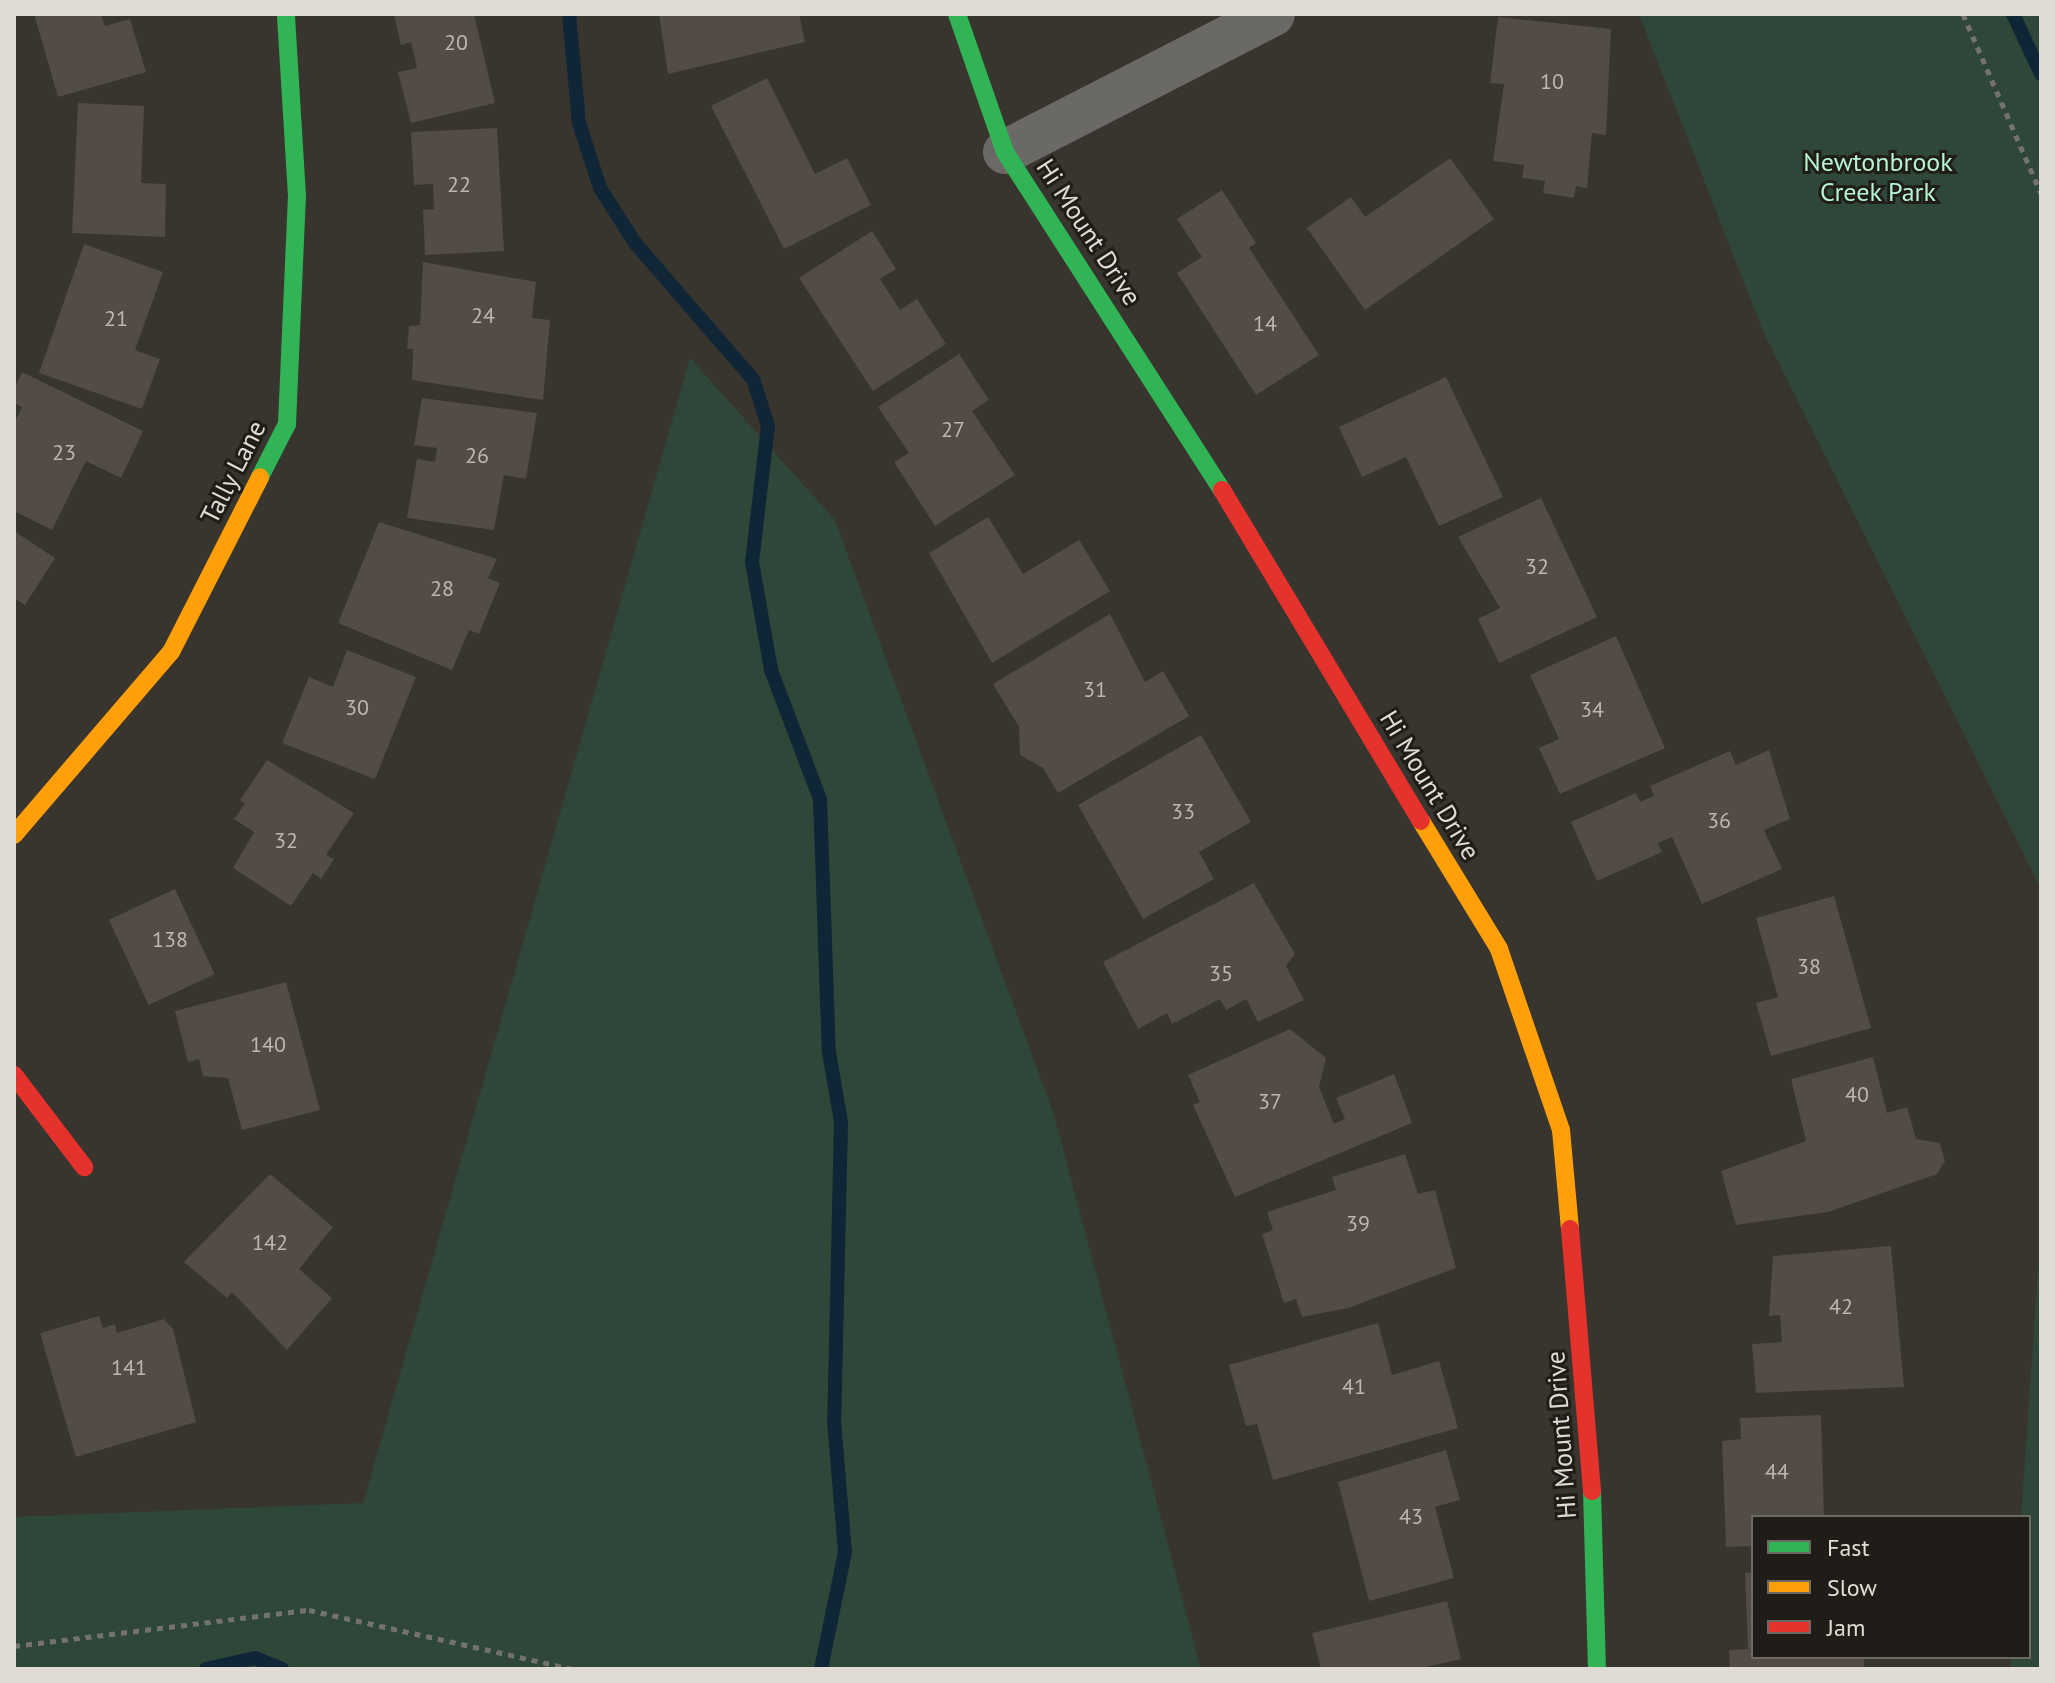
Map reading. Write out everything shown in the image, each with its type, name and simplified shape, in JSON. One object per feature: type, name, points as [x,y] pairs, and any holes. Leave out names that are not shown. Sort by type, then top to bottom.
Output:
[{"type":"street","name":"Tally Lane","points":[[14,835],[171,652],[287,424],[297,196],[286,14]]},
{"type":"street","name":"Hi Mount Drive","points":[[957,14],[1005,152],[1150,371],[1499,949],[1561,1130],[1591,1458],[1597,1669]]},
{"type":"street","points":[[1005,152],[1273,14]]},
{"type":"street","points":[[14,1075],[84,1167]]},
{"type":"path","points":[[1963,14],[2041,193]]},
{"type":"path","points":[[14,1646],[309,1610],[573,1669]]},
{"type":"green space","name":"Newtonbrook Creek Park","points":[[1639,14],[2041,14],[2041,889],[1763,331]]},
{"type":"green space","points":[[690,358],[835,520],[1054,1115],[1201,1669],[14,1669],[14,1517],[363,1503]]},
{"type":"green space","points":[[2041,1227],[2041,1669],[2010,1669],[2011,1659],[2031,1659],[2031,1515],[2021,1515]]},
{"type":"building","points":[[34,14],[101,14],[105,26],[130,19],[146,72],[58,97]]},
{"type":"building","points":[[394,14],[474,14],[495,103],[411,123],[398,72],[417,68],[411,42],[401,45]]},
{"type":"building","points":[[659,14],[799,14],[805,42],[668,74]]},
{"type":"building","points":[[1498,17],[1611,29],[1606,135],[1592,133],[1587,188],[1576,186],[1574,198],[1543,193],[1545,181],[1522,178],[1524,165],[1493,161],[1504,84],[1490,83]]},
{"type":"building","points":[[767,78],[815,174],[847,158],[871,205],[784,249],[711,106]]},
{"type":"building","points":[[78,103],[144,106],[141,183],[166,184],[165,237],[72,233]]},
{"type":"building","points":[[497,128],[504,251],[425,255],[423,210],[434,209],[433,184],[414,185],[411,132]]},
{"type":"building","points":[[1450,158],[1494,219],[1365,310],[1307,228],[1351,197],[1365,217]]},
{"type":"building","points":[[1222,190],[1256,243],[1249,248],[1319,355],[1256,395],[1177,273],[1202,257],[1177,219]]},
{"type":"building","points":[[872,231],[896,269],[880,279],[900,310],[917,299],[946,344],[873,391],[799,278]]},
{"type":"building","points":[[84,244],[163,272],[135,350],[160,359],[142,409],[39,373]]},
{"type":"building","points":[[423,262],[536,282],[532,318],[550,320],[543,400],[412,380],[413,349],[407,349],[409,326],[420,325]]},
{"type":"building","points":[[959,354],[989,400],[972,411],[1015,475],[935,526],[894,462],[909,453],[878,407]]},
{"type":"building","points":[[22,372],[143,431],[121,478],[86,461],[52,530],[14,511],[14,424],[22,407],[14,403],[14,390]]},
{"type":"building","points":[[1446,377],[1503,497],[1439,526],[1406,457],[1362,477],[1339,427]]},
{"type":"building","points":[[422,398],[537,413],[526,479],[504,475],[494,530],[407,518],[417,459],[435,462],[437,448],[414,445]]},
{"type":"building","points":[[1541,498],[1597,617],[1499,663],[1478,619],[1500,608],[1458,537]]},
{"type":"building","points":[[988,517],[1023,574],[1079,540],[1110,591],[992,663],[929,553]]},
{"type":"building","points":[[379,522],[497,559],[488,578],[500,583],[479,634],[469,630],[452,670],[338,623]]},
{"type":"building","points":[[14,531],[55,558],[25,605],[14,598]]},
{"type":"building","points":[[1110,614],[1145,682],[1163,671],[1189,716],[1058,793],[1043,768],[1020,755],[1019,727],[993,684]]},
{"type":"building","points":[[1616,636],[1665,748],[1560,794],[1539,748],[1559,739],[1530,675]]},
{"type":"building","points":[[347,650],[416,677],[375,779],[282,743],[309,677],[333,687]]},
{"type":"building","points":[[1201,735],[1251,822],[1199,852],[1214,879],[1143,919],[1078,805]]},
{"type":"building","points":[[1769,750],[1790,819],[1764,830],[1782,869],[1702,904],[1672,837],[1658,843],[1662,852],[1597,881],[1571,822],[1636,793],[1640,802],[1654,796],[1650,786],[1730,751],[1736,765]]},
{"type":"building","points":[[267,760],[354,813],[326,855],[334,859],[321,879],[313,873],[291,906],[233,868],[254,832],[234,819],[245,804],[240,800]]},
{"type":"building","points":[[1254,883],[1295,954],[1286,966],[1304,1000],[1258,1022],[1246,999],[1226,1010],[1220,999],[1172,1024],[1167,1013],[1138,1029],[1103,962]]},
{"type":"building","points":[[175,889],[215,974],[149,1005],[109,920]]},
{"type":"building","points":[[1834,896],[1871,1028],[1771,1056],[1756,1003],[1778,997],[1756,918]]},
{"type":"building","points":[[286,982],[320,1110],[242,1130],[228,1078],[203,1076],[199,1059],[188,1062],[175,1011]]},
{"type":"building","points":[[1290,1029],[1326,1058],[1319,1087],[1334,1124],[1345,1119],[1336,1098],[1394,1074],[1412,1123],[1235,1197],[1193,1105],[1200,1102],[1188,1075]]},
{"type":"building","points":[[1873,1057],[1887,1113],[1907,1107],[1916,1139],[1940,1143],[1945,1161],[1937,1174],[1828,1212],[1736,1225],[1721,1171],[1806,1141],[1791,1079]]},
{"type":"building","points":[[1405,1154],[1418,1194],[1435,1190],[1456,1268],[1348,1308],[1302,1317],[1296,1299],[1284,1303],[1262,1234],[1273,1230],[1267,1212],[1336,1190],[1332,1177]]},
{"type":"building","points":[[270,1174],[333,1227],[299,1269],[332,1298],[287,1350],[232,1292],[227,1298],[184,1262]]},
{"type":"building","points":[[1891,1246],[1904,1387],[1756,1393],[1752,1344],[1782,1342],[1780,1315],[1769,1316],[1773,1256]]},
{"type":"building","points":[[99,1316],[103,1328],[115,1324],[117,1333],[164,1319],[173,1329],[196,1422],[76,1457],[40,1333]]},
{"type":"building","points":[[1378,1323],[1392,1375],[1439,1361],[1458,1428],[1273,1480],[1257,1424],[1246,1426],[1229,1365]]},
{"type":"building","points":[[1821,1415],[1824,1515],[1751,1515],[1751,1546],[1726,1547],[1722,1441],[1741,1439],[1740,1418]]},
{"type":"building","points":[[1446,1450],[1460,1500],[1435,1507],[1454,1578],[1369,1601],[1338,1482]]},
{"type":"building","points":[[1751,1572],[1751,1659],[1864,1659],[1864,1669],[1730,1669],[1729,1650],[1748,1649],[1745,1573]]},
{"type":"building","points":[[1447,1601],[1461,1659],[1417,1669],[1321,1669],[1312,1633]]},
{"type":"waterway","points":[[569,14],[579,123],[600,188],[635,243],[753,379],[768,426],[752,562],[771,670],[820,799],[829,1052],[841,1122],[834,1421],[845,1552],[821,1669]]},
{"type":"waterway","points":[[2013,14],[2041,74]]},
{"type":"waterway","points":[[206,1669],[255,1658],[282,1669]]},
{"type":"traffic: fast","points":[[260,477],[287,424],[297,196],[286,14]]},
{"type":"traffic: fast","points":[[957,14],[1005,152],[1222,490]]},
{"type":"traffic: fast","points":[[1592,1491],[1597,1669]]},
{"type":"traffic: slow","points":[[14,835],[171,652],[260,477]]},
{"type":"traffic: slow","points":[[1421,821],[1499,949],[1561,1130],[1570,1229]]},
{"type":"traffic: jam","points":[[1222,490],[1421,821]]},
{"type":"traffic: jam","points":[[14,1075],[84,1167]]},
{"type":"traffic: jam","points":[[1570,1229],[1592,1491]]}]
